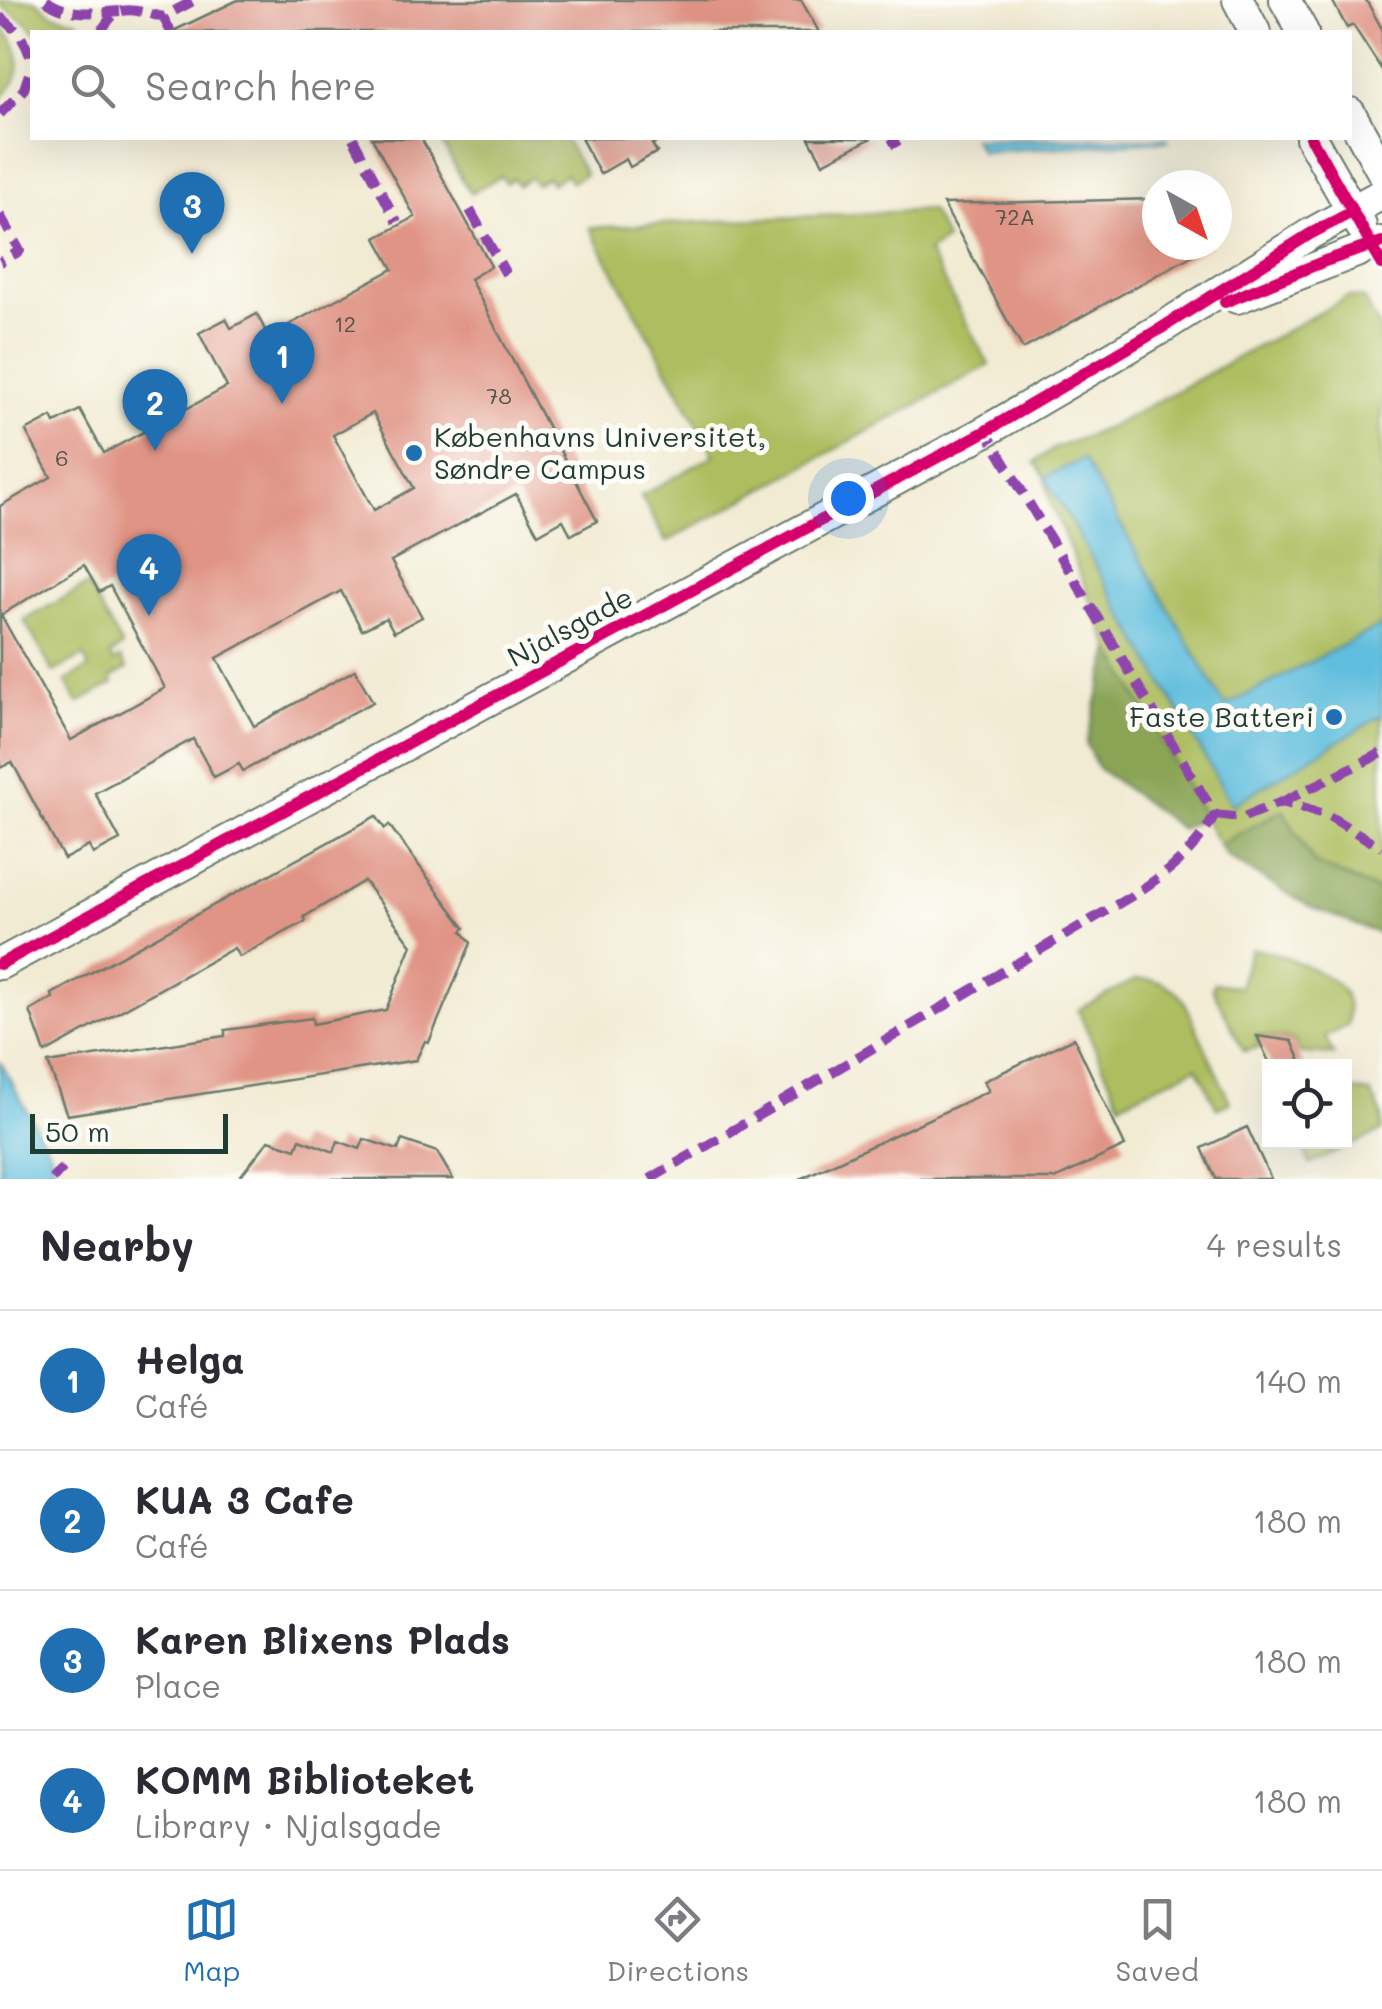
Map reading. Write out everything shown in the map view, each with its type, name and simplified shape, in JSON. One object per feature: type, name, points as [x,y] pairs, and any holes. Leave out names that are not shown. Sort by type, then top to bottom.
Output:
[{"type":"street","points":[[1238,0],[1254,30]]},
{"type":"street","points":[[1285,0],[1302,30]]},
{"type":"street","points":[[1352,117],[1382,171]]},
{"type":"street","points":[[1312,140],[1352,212],[1379,250]]},
{"type":"street","name":"Njalsgade","points":[[0,964],[986,431],[1382,194]]},
{"type":"street","name":"Njalsgade","points":[[1160,329],[1379,250]]},
{"type":"green space","points":[[0,0],[35,0],[53,14],[77,20],[84,30],[33,30],[0,5]]},
{"type":"green space","points":[[0,26],[14,44],[19,62],[14,81],[0,99]]},
{"type":"green space","points":[[440,140],[565,140],[585,174],[571,182],[566,174],[551,184],[547,177],[535,184],[531,177],[518,185],[513,178],[506,183],[501,176],[470,193]]},
{"type":"green space","points":[[930,210],[946,240],[928,252],[989,365],[666,542],[641,496],[714,455],[590,228]]},
{"type":"green space","points":[[1348,297],[1364,299],[1382,333],[1382,625],[1225,706],[1083,460],[1231,804],[1382,715],[1382,893],[1314,863],[1283,810],[1219,845],[1111,649],[1050,501],[1045,477],[1035,462],[1053,449],[1110,427]]},
{"type":"green space","points":[[88,585],[122,647],[110,655],[114,662],[121,658],[127,669],[111,678],[113,684],[78,703],[66,681],[89,668],[84,656],[53,672],[24,620]]},
{"type":"green space","points":[[1111,649],[1204,817],[1181,829],[1098,768],[1086,744]]},
{"type":"green space","points":[[1283,810],[1314,863],[1382,893],[1382,935],[1308,906],[1226,856],[1219,845]]},
{"type":"green space","points":[[1251,949],[1302,964],[1338,985],[1347,1005],[1348,1025],[1325,1037],[1334,1055],[1300,1053],[1294,1040],[1256,1035],[1260,1047],[1244,1051],[1212,988],[1214,983],[1239,987]]},
{"type":"green space","points":[[1135,980],[1163,983],[1184,1001],[1230,1102],[1217,1108],[1197,1067],[1120,1103],[1078,1010]]},
{"type":"green space","points":[[1352,1090],[1371,1093],[1382,1115],[1382,1131],[1352,1145]]},
{"type":"green space","points":[[1303,1149],[1343,1149],[1310,1164]]},
{"type":"water","points":[[974,140],[1169,141],[981,152]]},
{"type":"water","points":[[1083,459],[1225,706],[1382,625],[1382,715],[1232,805],[1045,477]]},
{"type":"water","points":[[0,1061],[51,1154],[54,1168],[46,1179],[0,1179]]},
{"type":"building","points":[[238,0],[801,0],[818,30],[175,30]]},
{"type":"building","points":[[1332,0],[1366,0],[1382,29],[1382,70],[1353,25],[1347,28]]},
{"type":"building","points":[[373,140],[422,140],[491,266],[470,279],[597,521],[571,535],[563,520],[538,534],[516,494],[391,561],[422,617],[394,632],[386,618],[362,630],[341,591],[217,658],[254,726],[355,670],[373,702],[243,771],[239,764],[214,777],[193,739],[95,793],[120,840],[93,854],[89,846],[64,859],[12,762],[0,768],[0,506],[51,477],[26,431],[52,417],[55,423],[80,410],[104,453],[227,387],[199,333],[226,319],[231,328],[257,314],[268,336],[393,269],[376,238],[415,217]],"holes":[[[373,413],[414,488],[374,510],[333,435]],[[84,565],[99,592],[110,586],[165,688],[71,740],[1,615]]]},
{"type":"building","points":[[582,140],[661,140],[652,144],[657,152],[630,167],[626,159],[600,174]]},
{"type":"building","points":[[810,140],[868,140],[823,163]]},
{"type":"building","points":[[1142,199],[1142,260],[1184,260],[1023,349],[943,204]]},
{"type":"building","points":[[376,816],[385,829],[389,825],[465,928],[462,931],[471,943],[429,1042],[425,1041],[416,1060],[67,1115],[48,1063],[225,1036],[225,1030],[312,1018],[313,1024],[386,1010],[412,945],[364,881],[304,917],[306,921],[239,957],[234,948],[45,1053],[30,1011],[53,998],[52,994]]},
{"type":"building","points":[[1257,1036],[1292,1041],[1300,1059],[1268,1059]]},
{"type":"building","points":[[1074,1038],[1125,1146],[1055,1179],[800,1179],[989,1091],[984,1081]]},
{"type":"building","points":[[1247,1127],[1271,1179],[1216,1179],[1202,1148]]},
{"type":"building","points":[[300,1139],[334,1152],[338,1141],[360,1149],[364,1139],[398,1150],[402,1140],[437,1152],[453,1179],[238,1179],[269,1140],[296,1149]]},
{"type":"marked path","points":[[46,0],[72,11],[120,11]]},
{"type":"marked path","points":[[170,30],[163,17],[195,0]]},
{"type":"marked path","points":[[102,30],[113,16],[127,10],[163,17]]},
{"type":"marked path","points":[[0,17],[21,36],[30,56]]},
{"type":"marked path","points":[[0,114],[24,89],[30,71]]},
{"type":"marked path","points":[[354,140],[397,222]]},
{"type":"marked path","points":[[893,140],[897,147]]},
{"type":"marked path","points":[[470,210],[506,274]]},
{"type":"marked path","points":[[0,215],[20,251],[0,262]]},
{"type":"marked path","points":[[650,1179],[1135,894],[1180,860],[1215,815],[986,431]]},
{"type":"marked path","points":[[1282,802],[1382,753]]},
{"type":"marked path","points":[[1215,815],[1241,818],[1282,802],[1327,815],[1382,848]]},
{"type":"marked path","points":[[52,1179],[63,1168]]},
{"type":"cycle path","points":[[1312,140],[1382,264]]},
{"type":"cycle path","points":[[0,964],[986,431],[1352,212]]},
{"type":"cycle path","points":[[1225,302],[1382,242]]},
{"type":"place","name":"Karen Blixens Plads","points":[[192,254]]},
{"type":"place","name":"Helga","points":[[282,404]]},
{"type":"place","name":"KUA 3 Cafe","points":[[155,451]]},
{"type":"place","name":"Københavns Universitet, Søndre Campus","points":[[414,453]]},
{"type":"place","name":"KOMM Biblioteket","points":[[149,616]]},
{"type":"place","name":"Faste Batteri","points":[[1334,717]]}]
